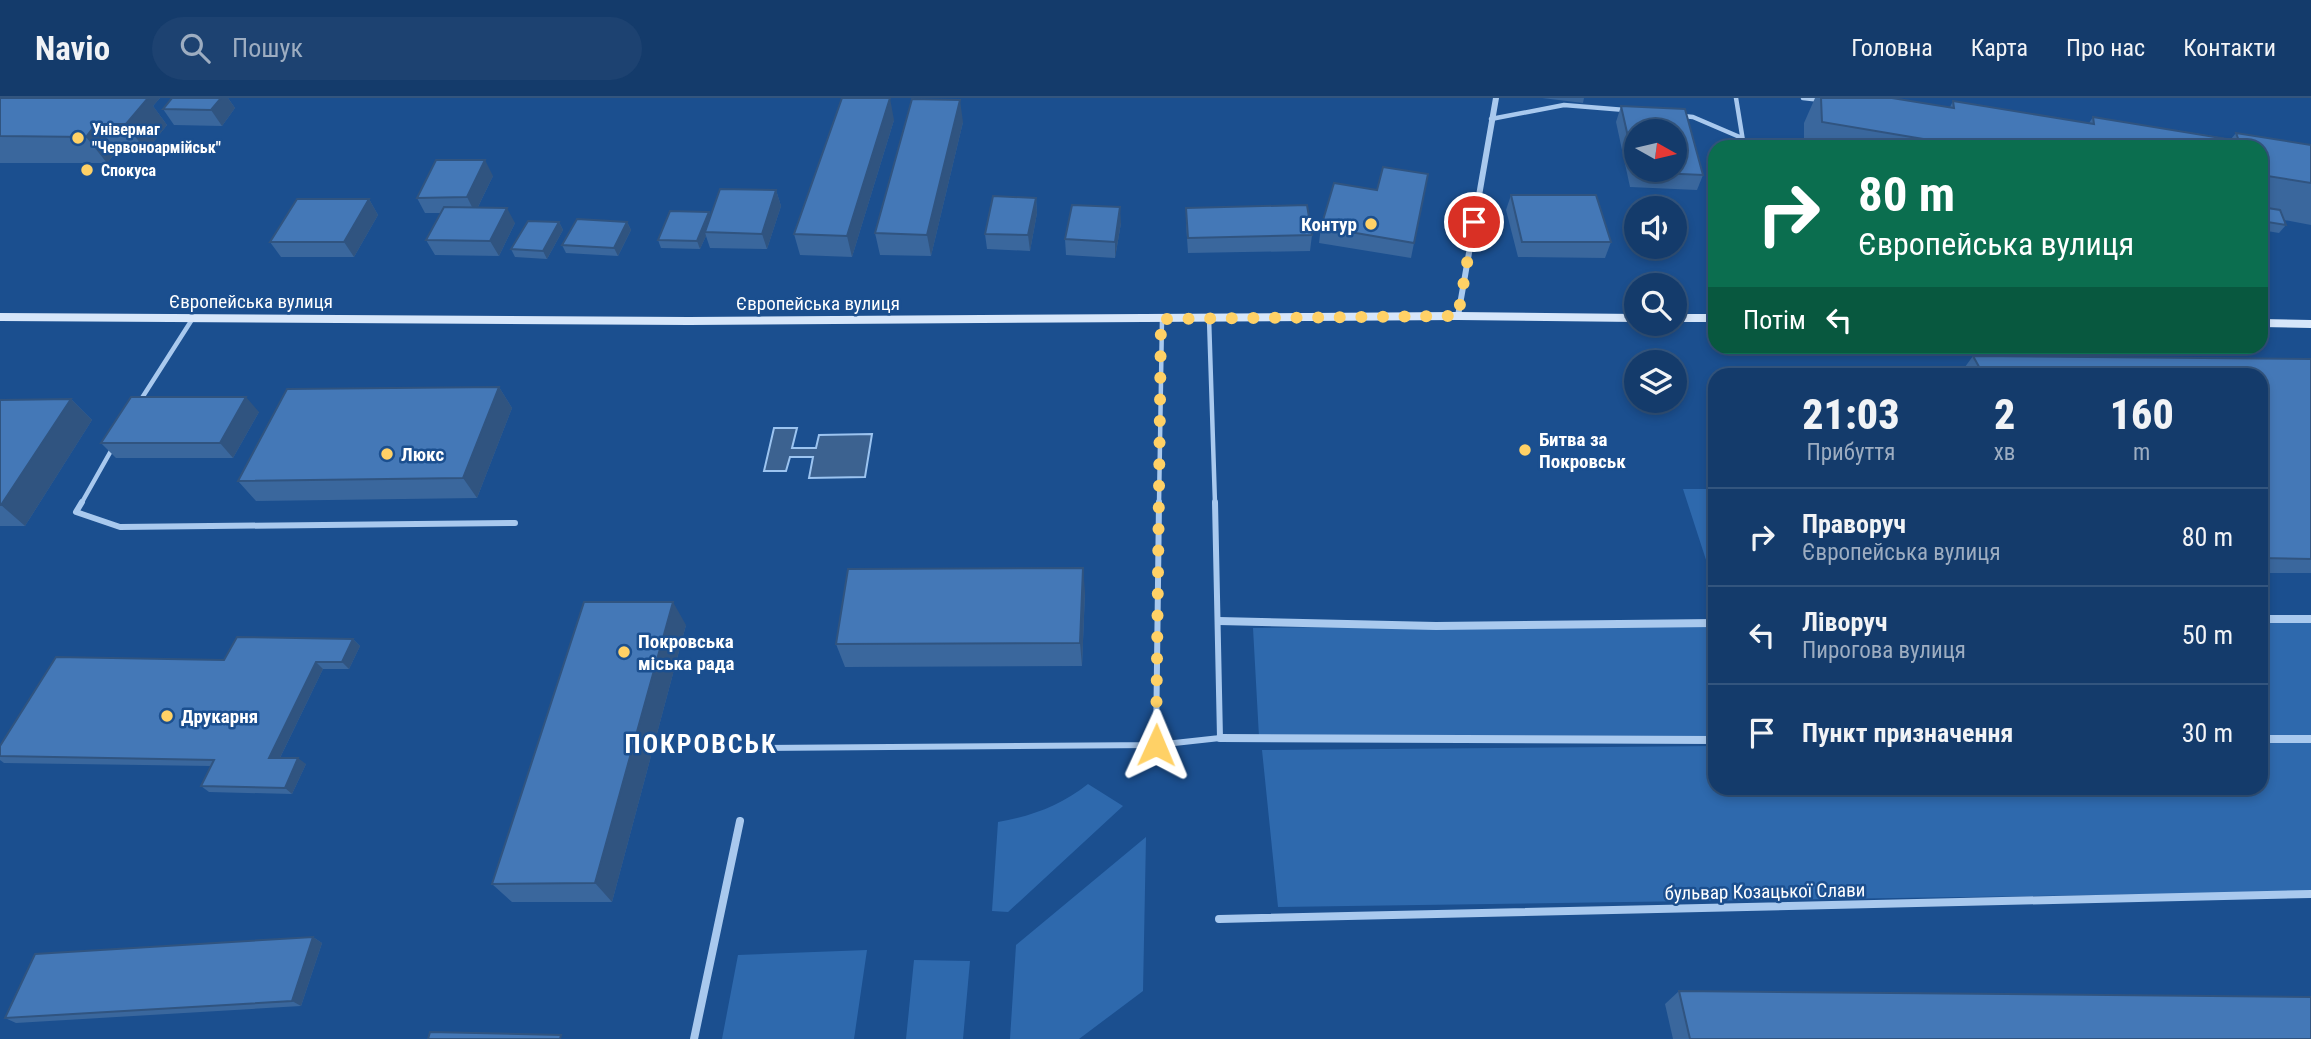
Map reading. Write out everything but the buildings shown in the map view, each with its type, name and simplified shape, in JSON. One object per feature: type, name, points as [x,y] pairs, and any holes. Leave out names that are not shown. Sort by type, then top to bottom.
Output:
[{"type":"street","points":[[1458,316],[1496,98]]},
{"type":"street","name":"Європейська вулиця","points":[[0,317],[689,321],[1458,316],[1624,318]]},
{"type":"street","points":[[1687,318],[1708,318]]},
{"type":"street","points":[[2268,323],[2311,324]]},
{"type":"street","points":[[2268,620],[2311,619]]},
{"type":"street","points":[[1220,621],[1436,626],[1708,623]]},
{"type":"street","points":[[1220,738],[1708,740]]},
{"type":"street","points":[[2268,739],[2311,739]]},
{"type":"street","points":[[694,1039],[740,821]]},
{"type":"street","name":"бульвар Козацької Слави","points":[[1219,919],[2311,894]]},
{"type":"lane","points":[[1736,98],[1742,138]]},
{"type":"lane","points":[[1803,98],[1831,101]]},
{"type":"lane","points":[[1492,118],[1564,105],[1634,111]]},
{"type":"lane","points":[[1682,116],[1693,117],[1742,138]]},
{"type":"lane","points":[[138,403],[193,318]]},
{"type":"lane","points":[[755,748],[1156,745],[1220,738],[1220,621],[1209,318]]},
{"type":"lane","points":[[1156,745],[1161,319]]},
{"type":"lane","points":[[117,439],[76,512],[120,527],[515,523]]},
{"type":"shaded area","points":[[774,428],[797,428],[792,448],[816,448],[819,435],[872,434],[865,477],[809,478],[813,457],[790,457],[786,471],[764,471]]},
{"type":"shaded area","points":[[1683,489],[1708,489],[1708,566]]},
{"type":"shaded area","points":[[2311,619],[2311,739],[2268,739],[2268,620]]},
{"type":"shaded area","points":[[1708,623],[1708,740],[1259,737],[1253,628]]},
{"type":"shaded area","points":[[2311,740],[2311,892],[1278,907],[1262,750],[1708,746],[1708,795],[2268,795],[2268,741]]},
{"type":"shaded area","points":[[1088,784],[1123,806],[1008,912],[992,911],[998,822],[1046,809]]},
{"type":"shaded area","points":[[1146,837],[1143,991],[1079,1039],[1010,1039],[1016,945]]},
{"type":"shaded area","points":[[867,950],[854,1039],[722,1039],[738,955]]},
{"type":"shaded area","points":[[914,960],[970,961],[963,1039],[906,1039]]},
{"type":"place","name":"Універмаг \"Червоноармійськ\"","points":[[78,138]]},
{"type":"place","name":"Спокуса","points":[[87,170]]},
{"type":"place","name":"Контур","points":[[1371,224]]},
{"type":"place","name":"Битва за Покровськ","points":[[1525,450]]},
{"type":"place","name":"Люкс","points":[[387,454]]},
{"type":"place","name":"Покровська міська рада","points":[[624,652]]},
{"type":"place","name":"Друкарня","points":[[167,716]]},
{"type":"district","name":"ПОКРОВСЬК","points":[[701,744]]},
{"type":"route","points":[[1156,745],[1161,319],[1458,316],[1474,222]]}]
